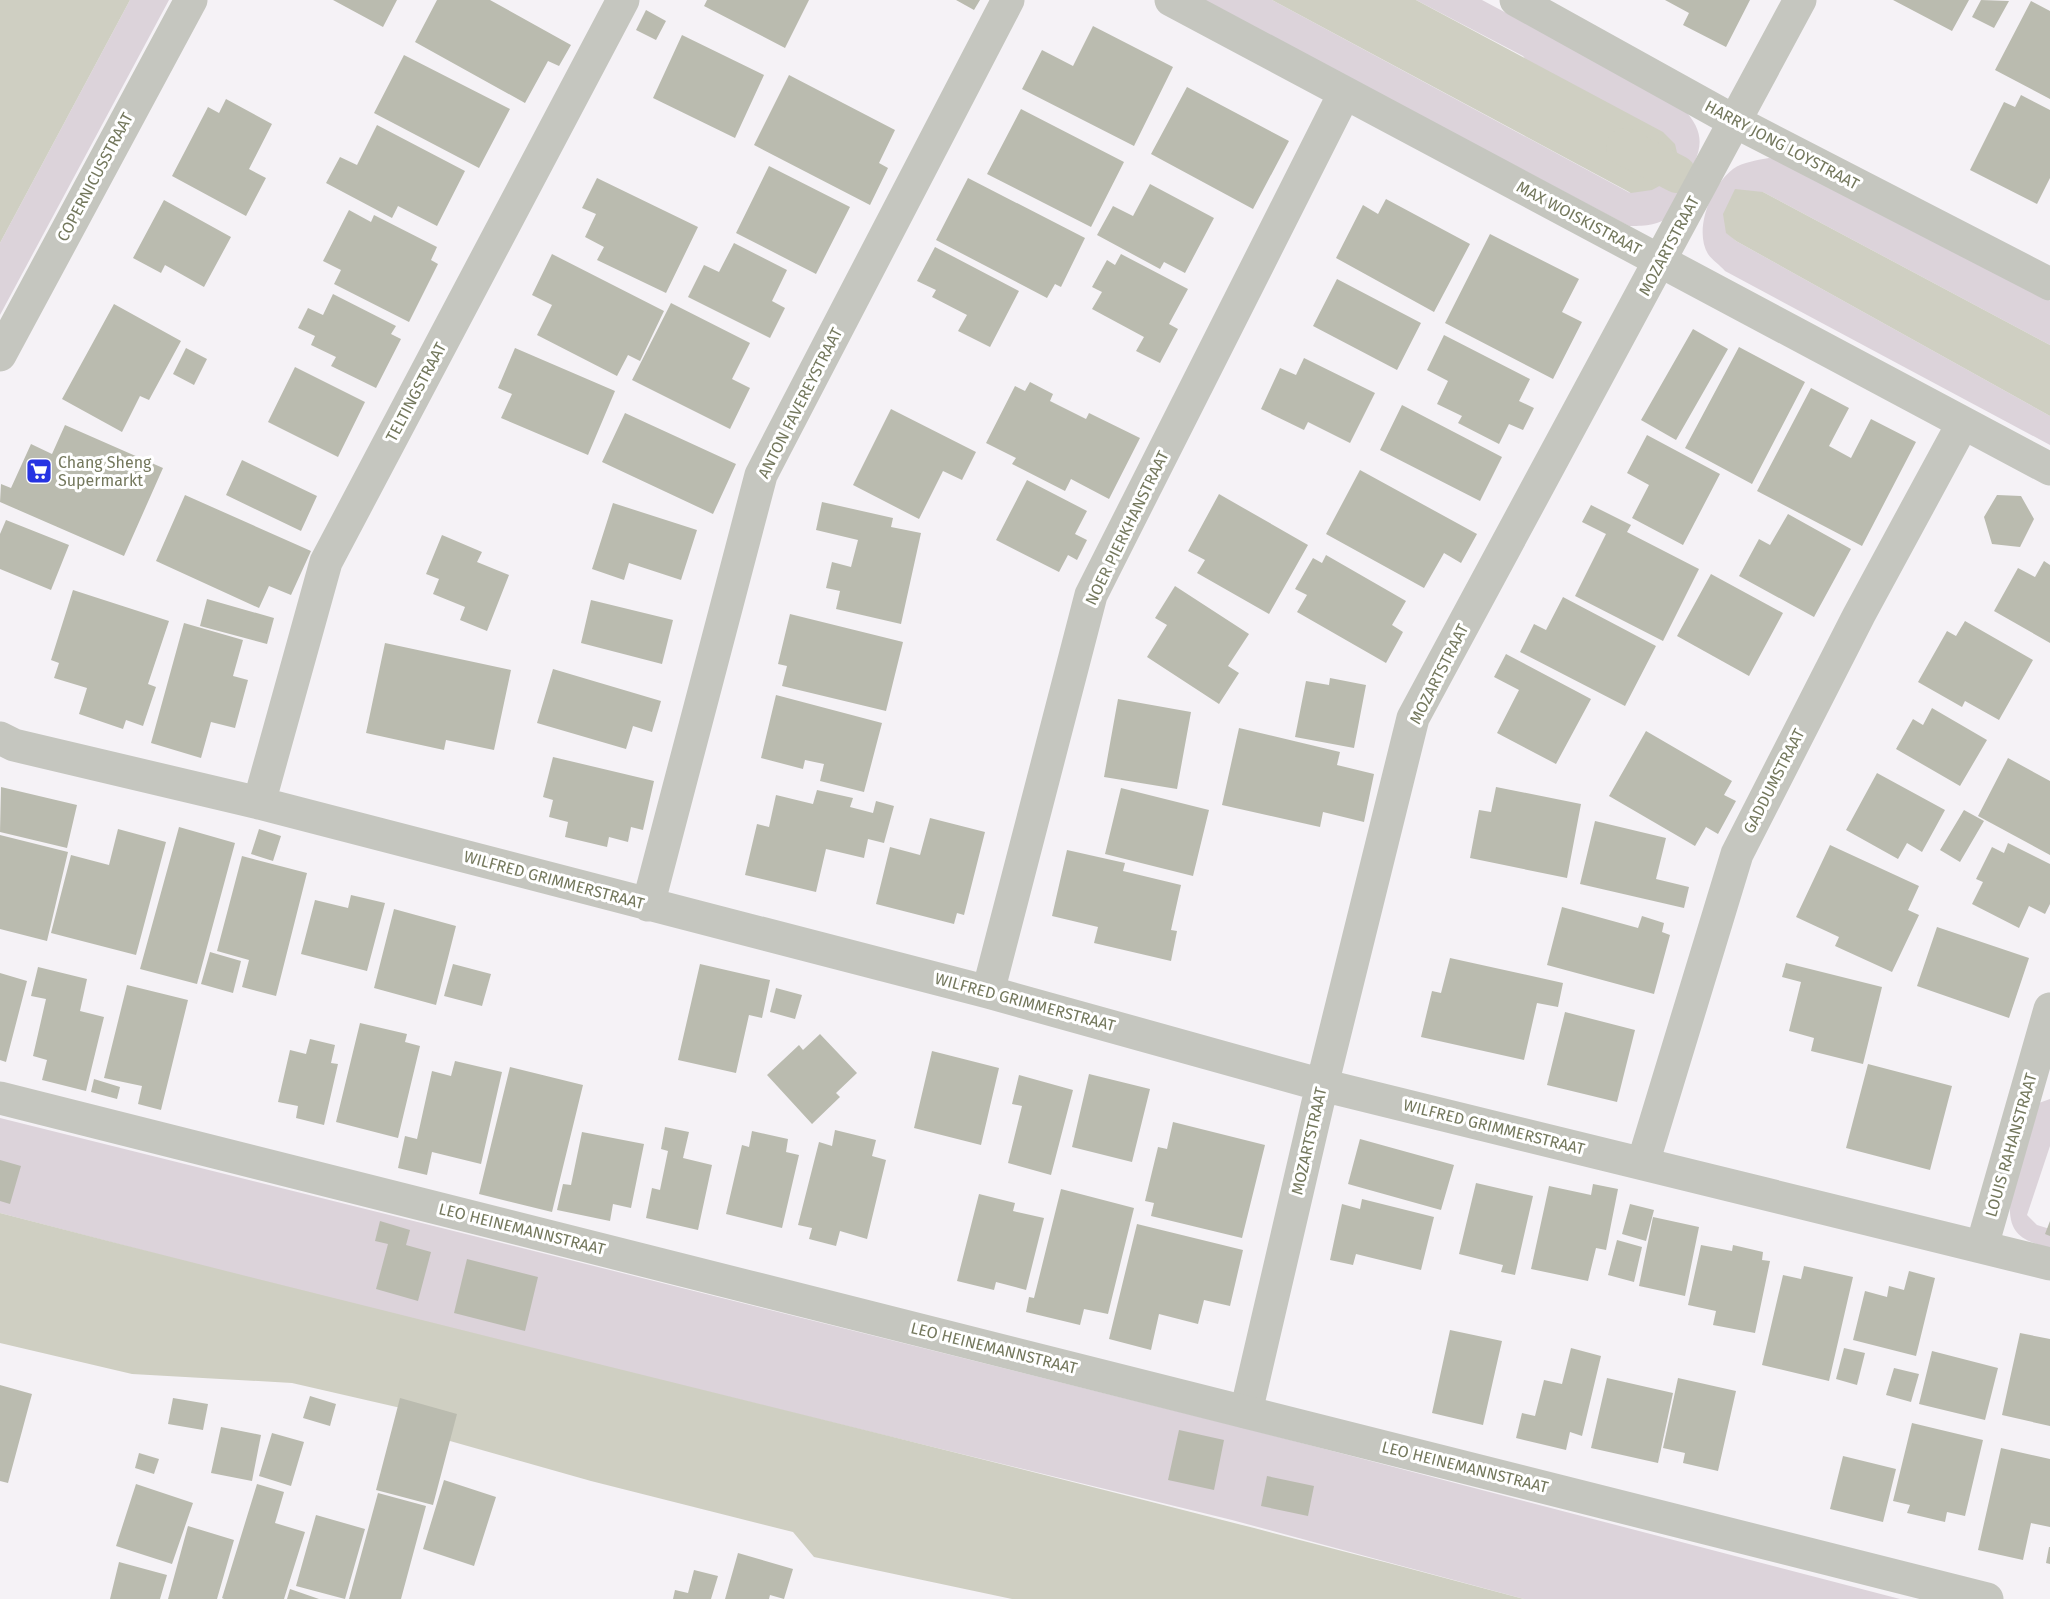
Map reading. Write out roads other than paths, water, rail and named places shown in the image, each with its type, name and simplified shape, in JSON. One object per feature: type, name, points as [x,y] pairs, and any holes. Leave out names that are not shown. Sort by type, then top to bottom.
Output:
[{"type":"street","name":"COPERNICUSSTRAAT","points":[[0,355],[191,0]]},
{"type":"street","name":"TELTINGSTRAAT","points":[[259,803],[326,562],[623,0]]},
{"type":"street","name":"ANTON FAVEREYSTRAAT","points":[[648,905],[761,475],[1008,0]]},
{"type":"street","name":"MAX WOISKISTRAAT","points":[[1171,0],[2050,469]]},
{"type":"street","name":"HARRY JONG LOYSTRAAT","points":[[1516,0],[1734,121],[2049,280]]},
{"type":"street","name":"MOZARTSTRAAT","points":[[1246,1412],[1322,1085],[1413,718],[1800,0]]},
{"type":"street","name":"NOER PIERKHANSTRAAT","points":[[988,992],[1091,595],[1344,94]]},
{"type":"street","name":"GADDUMSTRAAT","points":[[1643,1163],[1737,854],[1859,615],[1963,423]]},
{"type":"street","name":"WILFRED GRIMMERSTRAAT","points":[[0,738],[14,745],[259,803],[988,992],[1322,1085],[2050,1264]]},
{"type":"street","name":"LOUIS RAHANSTRAAT","points":[[1982,1246],[2050,1009]]},
{"type":"street","name":"LEO HEINEMANNSTRAAT","points":[[0,1098],[1987,1599]]},
{"type":"waterway","points":[[1625,147],[1677,174]]},
{"type":"place","name":"Chang Sheng Supermarkt","points":[[39,471]]}]
